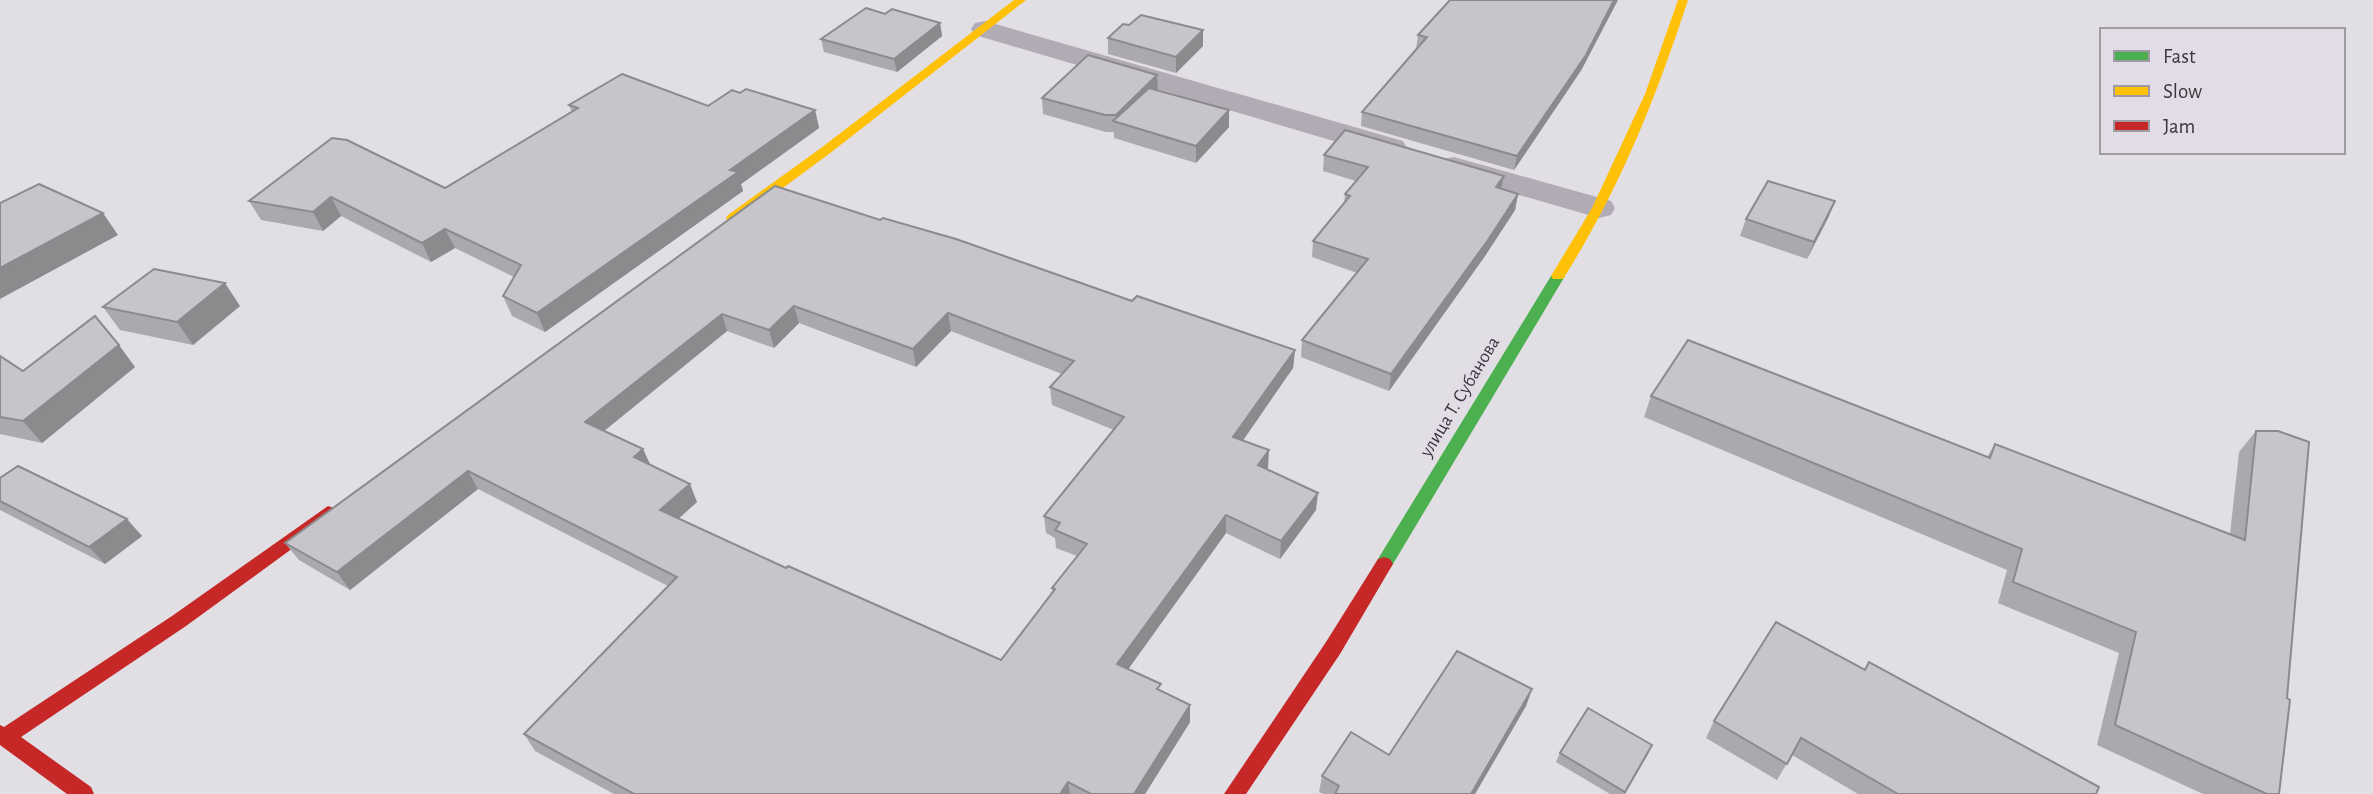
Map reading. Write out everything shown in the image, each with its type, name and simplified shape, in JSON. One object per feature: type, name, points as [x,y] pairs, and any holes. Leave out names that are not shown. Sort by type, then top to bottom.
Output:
[{"type":"main road","points":[[725,224],[1021,0]]},
{"type":"main road","name":"улица Т. Субанова","points":[[1234,794],[1333,648],[1599,208],[1651,94],[1683,0]]},
{"type":"main road","points":[[84,794],[3,736],[179,621],[346,500]]},
{"type":"street","points":[[985,29],[1599,208]]},
{"type":"building","points":[[1450,0],[1614,0],[1586,55],[1517,156],[1362,112],[1427,37],[1418,35]]},
{"type":"building","points":[[866,8],[885,14],[892,9],[940,23],[894,59],[821,39]]},
{"type":"building","points":[[1141,15],[1203,30],[1176,57],[1108,38],[1123,24],[1129,25]]},
{"type":"building","points":[[1088,55],[1157,75],[1116,115],[1105,115],[1042,98]]},
{"type":"building","points":[[622,74],[708,106],[732,90],[740,93],[746,89],[815,110],[730,170],[738,172],[537,313],[503,296],[521,265],[445,229],[422,243],[331,197],[313,212],[249,201],[332,138],[347,140],[445,188],[578,108],[569,105]]},
{"type":"building","points":[[1149,88],[1229,110],[1196,146],[1113,121]]},
{"type":"building","points":[[1345,130],[1504,176],[1496,187],[1518,194],[1391,374],[1302,340],[1368,259],[1313,241],[1350,196],[1345,194],[1368,167],[1324,155]]},
{"type":"building","points":[[1768,181],[1835,201],[1814,242],[1746,219]]},
{"type":"building","points":[[39,184],[103,213],[0,268],[0,203]]},
{"type":"building","points":[[775,186],[880,220],[883,218],[956,239],[1132,301],[1137,296],[1295,350],[1233,437],[1269,450],[1258,465],[1318,493],[1281,541],[1226,515],[1117,664],[1161,684],[1157,689],[1190,705],[1134,794],[1091,794],[1068,782],[1060,794],[634,794],[524,734],[677,577],[468,471],[337,572],[285,543]],"holes":[[[794,306],[913,349],[948,313],[1074,361],[1050,387],[1124,417],[1044,516],[1060,523],[1055,530],[1087,544],[1001,660],[788,566],[786,568],[660,510],[690,484],[634,457],[643,449],[585,422],[722,314],[769,330]]]},
{"type":"building","points":[[154,269],[225,283],[177,322],[103,307]]},
{"type":"building","points":[[95,316],[119,345],[23,421],[0,417],[0,356],[23,371]]},
{"type":"building","points":[[1688,340],[1990,458],[1995,444],[2245,540],[2256,431],[2278,431],[2309,442],[2287,698],[2290,700],[2279,794],[2267,794],[2115,725],[2136,632],[2013,582],[2022,549],[1651,396]]},
{"type":"building","points":[[18,466],[127,519],[89,547],[0,501],[0,478]]},
{"type":"building","points":[[1776,622],[1865,670],[1869,662],[2099,787],[2096,794],[1898,794],[1801,738],[1787,764],[1714,721]]},
{"type":"building","points":[[1457,651],[1532,689],[1471,794],[1335,794],[1339,786],[1322,776],[1351,732],[1389,755]]},
{"type":"building","points":[[1588,708],[1652,745],[1625,792],[1560,753]]},
{"type":"traffic: fast","points":[[1384,564],[1558,276]]},
{"type":"traffic: slow","points":[[733,218],[825,151],[1021,0]]},
{"type":"traffic: slow","points":[[1558,276],[1599,208],[1651,94],[1683,0]]},
{"type":"traffic: jam","points":[[5,737],[179,621],[328,513]]},
{"type":"traffic: jam","points":[[1234,794],[1333,648],[1384,564]]},
{"type":"traffic: jam","points":[[0,734],[84,794]]}]
